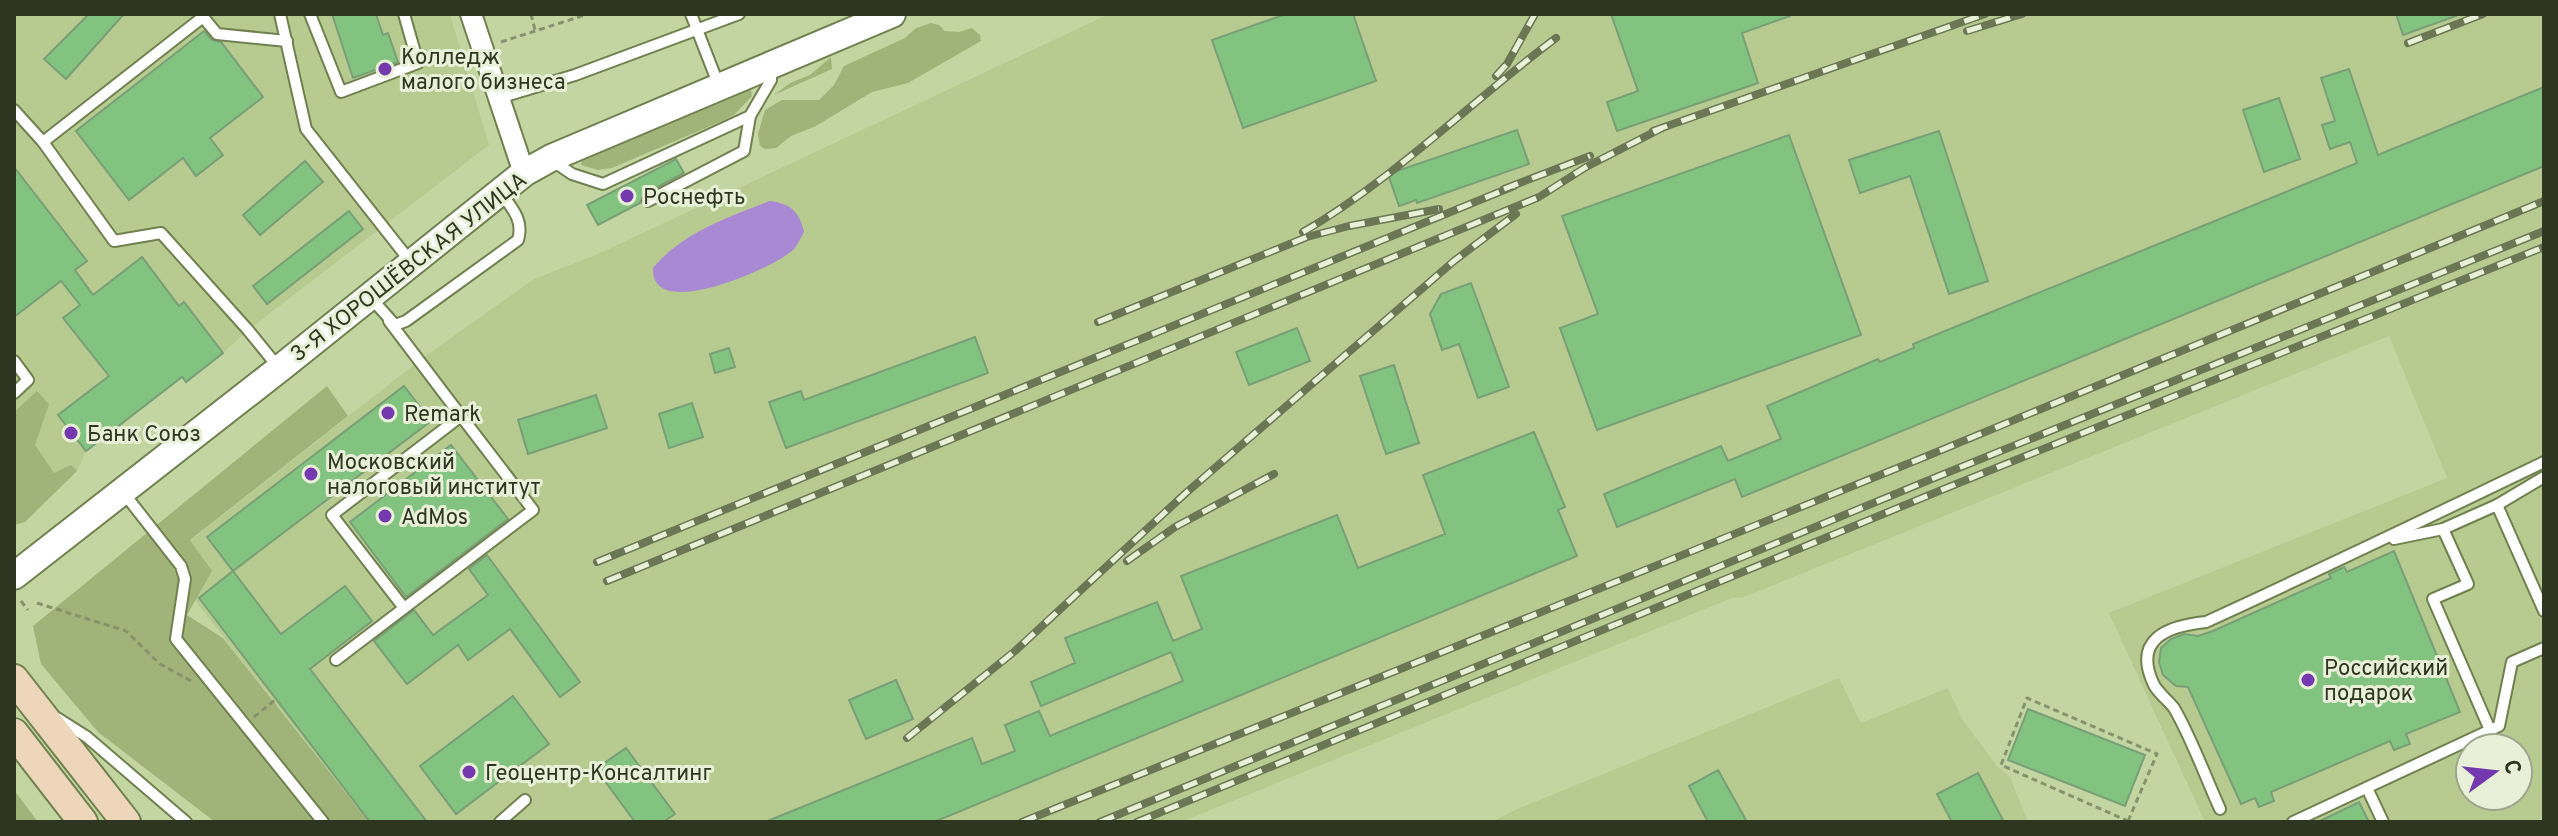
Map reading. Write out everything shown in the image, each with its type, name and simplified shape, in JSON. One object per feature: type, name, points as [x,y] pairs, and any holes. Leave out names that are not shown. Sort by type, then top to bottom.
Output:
[{"type":"main road","points":[[19,685],[126,822]]},
{"type":"main road","points":[[14,733],[83,822]]},
{"type":"street","points":[[471,14],[524,173]]},
{"type":"street","name":"3-Я ХОРОШЁВСКАЯ УЛИЦА","points":[[14,576],[524,173],[551,158],[892,14]]},
{"type":"lane","points":[[280,14],[306,129],[411,263]]},
{"type":"lane","points":[[310,14],[341,92],[418,63],[404,14]]},
{"type":"lane","points":[[691,14],[719,86]]},
{"type":"lane","points":[[499,98],[575,75],[739,14]]},
{"type":"lane","points":[[43,142],[203,17],[217,34],[287,41]]},
{"type":"lane","points":[[648,201],[744,151],[750,116],[771,80],[771,66]]},
{"type":"lane","points":[[14,110],[43,142],[114,241],[161,233],[279,369]]},
{"type":"lane","points":[[551,158],[572,174],[603,184],[750,116]]},
{"type":"lane","points":[[389,321],[395,325],[406,321],[518,240],[521,229],[518,217],[499,190]]},
{"type":"lane","points":[[336,660],[533,510],[370,296]]},
{"type":"lane","points":[[14,361],[28,380],[14,393]]},
{"type":"lane","points":[[404,608],[332,515],[461,416]]},
{"type":"lane","points":[[2220,809],[2173,708],[2155,686],[2146,656],[2153,640],[2181,624],[2206,622],[2544,462]]},
{"type":"lane","points":[[2380,542],[2443,529],[2497,505],[2544,477]]},
{"type":"lane","points":[[122,491],[181,566],[185,579],[176,639],[323,822]]},
{"type":"lane","points":[[2497,505],[2544,611]]},
{"type":"lane","points":[[2443,529],[2468,584],[2433,599],[2490,730]]},
{"type":"lane","points":[[2293,822],[2499,726],[2512,662],[2544,648]]},
{"type":"lane","points":[[19,685],[87,737],[186,822]]},
{"type":"lane","points":[[2367,788],[2383,822]]},
{"type":"lane","points":[[500,822],[525,800]]},
{"type":"path","points":[[531,14],[536,31]]},
{"type":"path","points":[[482,48],[586,14]]},
{"type":"path","points":[[21,601],[28,610]]},
{"type":"path","points":[[37,603],[126,631],[160,664],[226,701]]},
{"type":"path","points":[[2027,698],[2157,754],[2129,822],[2001,765],[2027,698]]},
{"type":"path","points":[[245,725],[276,699]]},
{"type":"shaded area","points":[[14,14],[450,14],[489,145],[248,330],[223,353],[182,378],[86,451],[77,471],[38,478],[14,473]]},
{"type":"shaded area","points":[[1109,14],[2544,14],[2544,822],[2205,822],[2109,613],[2447,478],[2389,336],[1181,822],[369,822],[164,561],[424,357],[534,279],[596,255]]},
{"type":"shaded area","points":[[931,23],[945,31],[959,32],[972,28],[980,35],[981,41],[908,83],[872,92],[816,126],[791,136],[776,148],[760,146],[758,134],[765,110],[782,100],[819,100],[834,85],[844,66]]},
{"type":"shaded area","points":[[831,57],[832,69],[774,95],[790,83],[810,75]]},
{"type":"shaded area","points":[[751,90],[752,96],[734,115],[722,121],[612,168],[598,170],[581,165],[582,161]]},
{"type":"shaded area","points":[[770,201],[793,210],[804,232],[794,249],[783,257],[746,276],[701,290],[681,292],[665,289],[655,280],[653,268],[678,245],[707,227]]},
{"type":"shaded area","points":[[327,386],[348,416],[190,540],[212,571],[187,615],[223,638],[369,822],[215,822],[98,732],[41,664],[33,626]]},
{"type":"shaded area","points":[[37,391],[49,404],[35,445],[54,473],[71,465],[77,471],[25,522],[14,525],[14,412]]},
{"type":"shaded area","points":[[1839,678],[1861,723],[1948,688],[1962,719],[1997,766],[2010,777],[2028,822],[1492,822],[1515,810]]},
{"type":"shaded area","points":[[14,790],[38,822],[14,822]]},
{"type":"building","points":[[89,14],[124,14],[66,79],[44,59]]},
{"type":"building","points":[[332,14],[376,14],[383,35],[388,33],[398,62],[353,78]]},
{"type":"building","points":[[1286,14],[1353,14],[1376,81],[1243,128],[1212,40]]},
{"type":"building","points":[[1611,14],[1790,16],[1742,33],[1758,83],[1617,131],[1607,102],[1638,91]]},
{"type":"building","points":[[2396,14],[2455,14],[2456,16],[2403,35]]},
{"type":"building","points":[[204,31],[212,40],[221,42],[263,97],[210,138],[223,155],[196,176],[183,158],[129,200],[76,131]]},
{"type":"building","points":[[2349,69],[2378,155],[2544,87],[2544,166],[1742,497],[1735,479],[1617,527],[1604,494],[1721,446],[1728,461],[1781,439],[1767,406],[2357,163],[2350,142],[2330,149],[2322,125],[2335,121],[2321,78]]},
{"type":"building","points":[[2279,98],[2300,159],[2264,172],[2243,110]]},
{"type":"building","points":[[1517,130],[1529,164],[1417,203],[1416,200],[1399,206],[1388,174]]},
{"type":"building","points":[[1939,131],[1988,281],[1949,294],[1910,176],[1860,193],[1849,160]]},
{"type":"building","points":[[1789,135],[1861,335],[1597,430],[1560,328],[1598,314],[1562,216]]},
{"type":"building","points":[[676,159],[684,173],[644,194],[640,203],[598,225],[587,205]]},
{"type":"building","points":[[305,161],[323,182],[260,235],[243,215]]},
{"type":"building","points":[[14,167],[87,261],[75,270],[93,295],[142,257],[179,306],[184,302],[223,353],[186,382],[182,377],[86,451],[58,415],[109,376],[63,318],[80,305],[61,281],[14,317]]},
{"type":"building","points":[[349,211],[363,229],[267,304],[253,286]]},
{"type":"building","points":[[1471,283],[1509,387],[1478,398],[1459,344],[1442,350],[1430,314],[1441,294]]},
{"type":"building","points":[[1297,328],[1310,361],[1249,385],[1236,352]]},
{"type":"building","points":[[975,337],[988,373],[786,448],[769,402],[801,391],[804,400]]},
{"type":"building","points":[[729,348],[735,367],[715,373],[710,354]]},
{"type":"building","points":[[1394,365],[1419,443],[1386,454],[1360,376]]},
{"type":"building","points":[[404,386],[431,421],[233,571],[207,537]]},
{"type":"building","points":[[596,395],[607,428],[528,454],[518,420]]},
{"type":"building","points":[[692,403],[703,437],[669,448],[659,414]]},
{"type":"building","points":[[1534,432],[1565,507],[1558,510],[1577,556],[934,822],[765,822],[972,738],[982,764],[1015,751],[1005,725],[1039,711],[1050,736],[1183,681],[1171,652],[1041,706],[1031,682],[1075,663],[1065,638],[1157,602],[1173,641],[1202,629],[1181,576],[1337,515],[1358,568],[1445,534],[1423,475]]},
{"type":"building","points":[[451,445],[508,519],[406,597],[350,522]]},
{"type":"building","name":"Российский подарок","points":[[2394,551],[2460,712],[2406,734],[2410,744],[2394,750],[2390,741],[2271,792],[2274,801],[2259,807],[2255,798],[2241,804],[2188,687],[2176,686],[2163,675],[2159,662],[2161,648],[2171,639],[2184,634],[2198,636],[2213,631],[2331,578],[2329,574],[2344,567],[2347,572]]},
{"type":"building","points":[[487,555],[580,682],[560,697],[510,629],[468,660],[458,645],[407,684],[374,641],[414,610],[433,635],[488,595],[469,569]]},
{"type":"building","points":[[233,571],[281,634],[345,586],[372,621],[310,669],[427,822],[370,822],[199,598]]},
{"type":"building","points":[[896,680],[913,719],[866,739],[849,700]]},
{"type":"building","points":[[513,696],[549,744],[456,814],[420,766]]},
{"type":"building","points":[[2028,709],[2145,755],[2125,806],[2008,760]]},
{"type":"building","points":[[626,748],[675,814],[663,822],[635,822],[596,769]]},
{"type":"building","points":[[1718,770],[1747,822],[1708,822],[1689,786]]},
{"type":"building","points":[[1978,773],[2004,822],[1952,822],[1937,794]]},
{"type":"building","points":[[2359,802],[2369,822],[2318,822]]},
{"type":"railway","points":[[1496,76],[1507,64],[1535,14]]},
{"type":"railway","points":[[1653,131],[1985,14]]},
{"type":"railway","points":[[1967,31],[2022,14]]},
{"type":"railway","points":[[2408,43],[2483,14]]},
{"type":"railway","points":[[1303,232],[1401,164],[1556,38]]},
{"type":"railway","points":[[607,581],[1539,197],[1586,167],[1662,128]]},
{"type":"railway","points":[[1504,189],[1590,156]]},
{"type":"railway","points":[[597,562],[1514,186]]},
{"type":"railway","points":[[1022,822],[1927,456],[2544,201]]},
{"type":"railway","points":[[1098,322],[1307,237],[1439,209]]},
{"type":"railway","points":[[907,738],[1015,651],[1187,492],[1454,261],[1516,214]]},
{"type":"railway","points":[[1100,822],[1934,478],[2544,231]]},
{"type":"railway","points":[[1137,822],[1939,491],[2544,247]]},
{"type":"railway","points":[[1127,561],[1175,527],[1274,474]]},
{"type":"place","name":"Колледж малого бизнеса","points":[[385,69]]},
{"type":"place","name":"Роснефть","points":[[627,196]]},
{"type":"place","name":"Remark","points":[[388,413]]},
{"type":"place","name":"Банк Союз","points":[[71,433]]},
{"type":"place","name":"Московский налоговый институт","points":[[311,474]]},
{"type":"place","name":"AdMos","points":[[385,516]]},
{"type":"place","name":"Российский подарок","points":[[2308,680]]},
{"type":"place","name":"Геоцентр-Консалтинг","points":[[469,772]]}]
